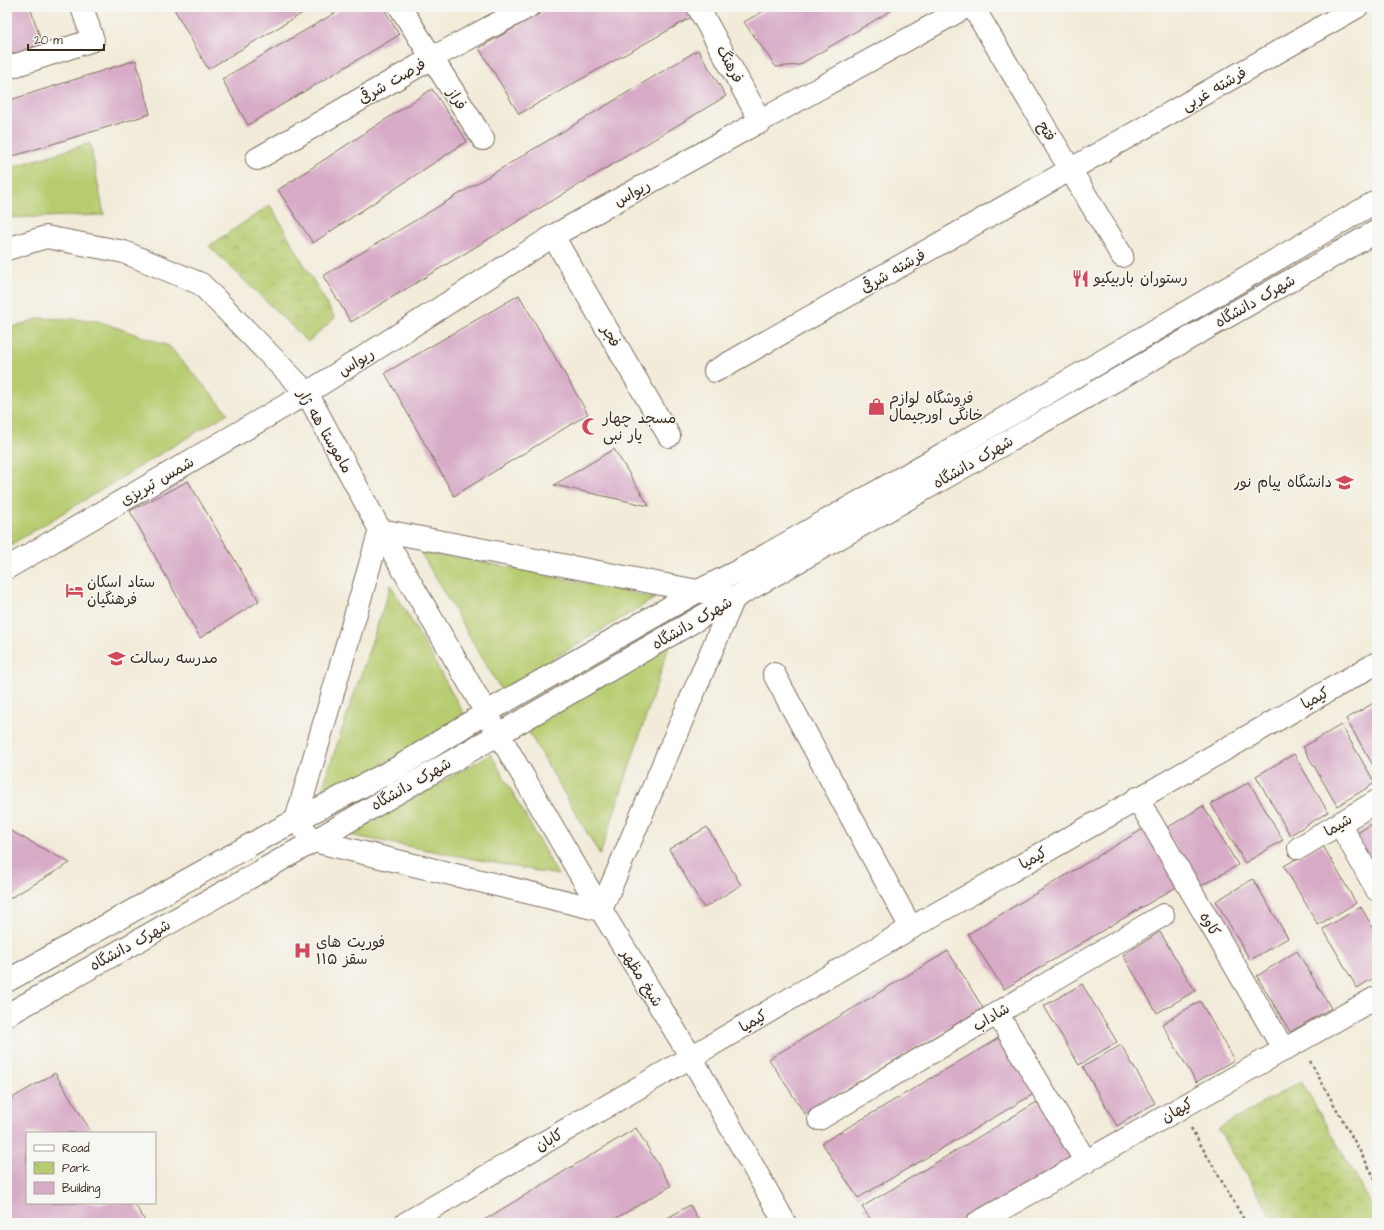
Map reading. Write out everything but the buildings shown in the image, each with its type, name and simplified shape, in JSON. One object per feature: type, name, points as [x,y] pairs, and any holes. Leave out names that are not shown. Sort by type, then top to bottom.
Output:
[{"type":"street","points":[[7,68],[93,40],[82,7]]},
{"type":"street","name":"فراز","points":[[400,7],[483,139]]},
{"type":"street","name":"فرصت شرقی","points":[[257,159],[432,58],[528,7]]},
{"type":"street","name":"فرهنگ","points":[[698,7],[761,122]]},
{"type":"street","name":"ریواس","points":[[307,393],[554,236],[966,7]]},
{"type":"street","name":"فتح","points":[[973,7],[1122,256]]},
{"type":"street","name":"فرشته غربی","points":[[1070,170],[1357,7]]},
{"type":"street","name":"فرشته شرقی","points":[[715,371],[1070,170]]},
{"type":"street","points":[[7,981],[296,820],[397,768],[487,712],[698,591],[740,570],[936,458],[1377,201]]},
{"type":"street","name":"شهرک دانشگاه","points":[[7,1015],[314,841],[734,598],[1377,231]]},
{"type":"street","name":"فجر","points":[[554,236],[669,436]]},
{"type":"street","name":"ماموستا هه ژار","points":[[7,249],[46,237],[124,252],[200,284],[307,393],[380,530],[499,733]]},
{"type":"street","name":"شمس تبریزی","points":[[7,568],[307,393]]},
{"type":"street","points":[[380,530],[734,598],[601,910],[314,841],[296,820],[380,530]]},
{"type":"street","name":"کیمیا","points":[[691,1057],[1137,798],[1377,662]]},
{"type":"street","points":[[774,674],[912,928]]},
{"type":"street","name":"شیخ مظهر","points":[[499,733],[601,910],[691,1057],[785,1223]]},
{"type":"street","name":"کاوه","points":[[1137,798],[1291,1045]]},
{"type":"street","name":"شیما","points":[[1299,848],[1377,801]]},
{"type":"street","points":[[1340,824],[1377,890]]},
{"type":"street","name":"شاداب","points":[[819,1119],[1163,915]]},
{"type":"street","name":"کیهان","points":[[977,1223],[1377,997]]},
{"type":"street","points":[[997,1013],[1086,1162]]},
{"type":"street","name":"کابان","points":[[406,1223],[691,1057]]},
{"type":"path","points":[[1291,1045],[1377,1182]]},
{"type":"path","points":[[1180,1108],[1246,1223]]},
{"type":"green space","points":[[90,143],[104,215],[7,218],[7,169]]},
{"type":"green space","points":[[270,205],[335,318],[308,342],[209,246]]},
{"type":"green space","points":[[40,318],[95,320],[169,346],[228,413],[7,547],[7,329]]},
{"type":"green space","points":[[421,553],[464,558],[655,598],[501,690]]},
{"type":"green space","points":[[391,585],[465,716],[317,804]]},
{"type":"green space","points":[[670,644],[600,855],[528,731]]},
{"type":"green space","points":[[491,754],[558,875],[349,835]]},
{"type":"green space","points":[[1301,1081],[1377,1213],[1377,1223],[1276,1223],[1218,1129]]},
{"type":"place","name":"رستوران باربیکیو","points":[[1081,278]]},
{"type":"place","name":"فروشگاه لوازم خانگی اورجیمال","points":[[876,407]]},
{"type":"place","name":"مسجد چهار یار نبی","points":[[590,427]]},
{"type":"place","name":"دانشگاه پیام نور","points":[[1345,482]]},
{"type":"place","name":"ستاد اسکان فرهنگیان","points":[[74,591]]},
{"type":"place","name":"مدرسه رسالت","points":[[117,658]]},
{"type":"place","name":"فوریت های ۱۱۵ سقز","points":[[303,951]]}]
